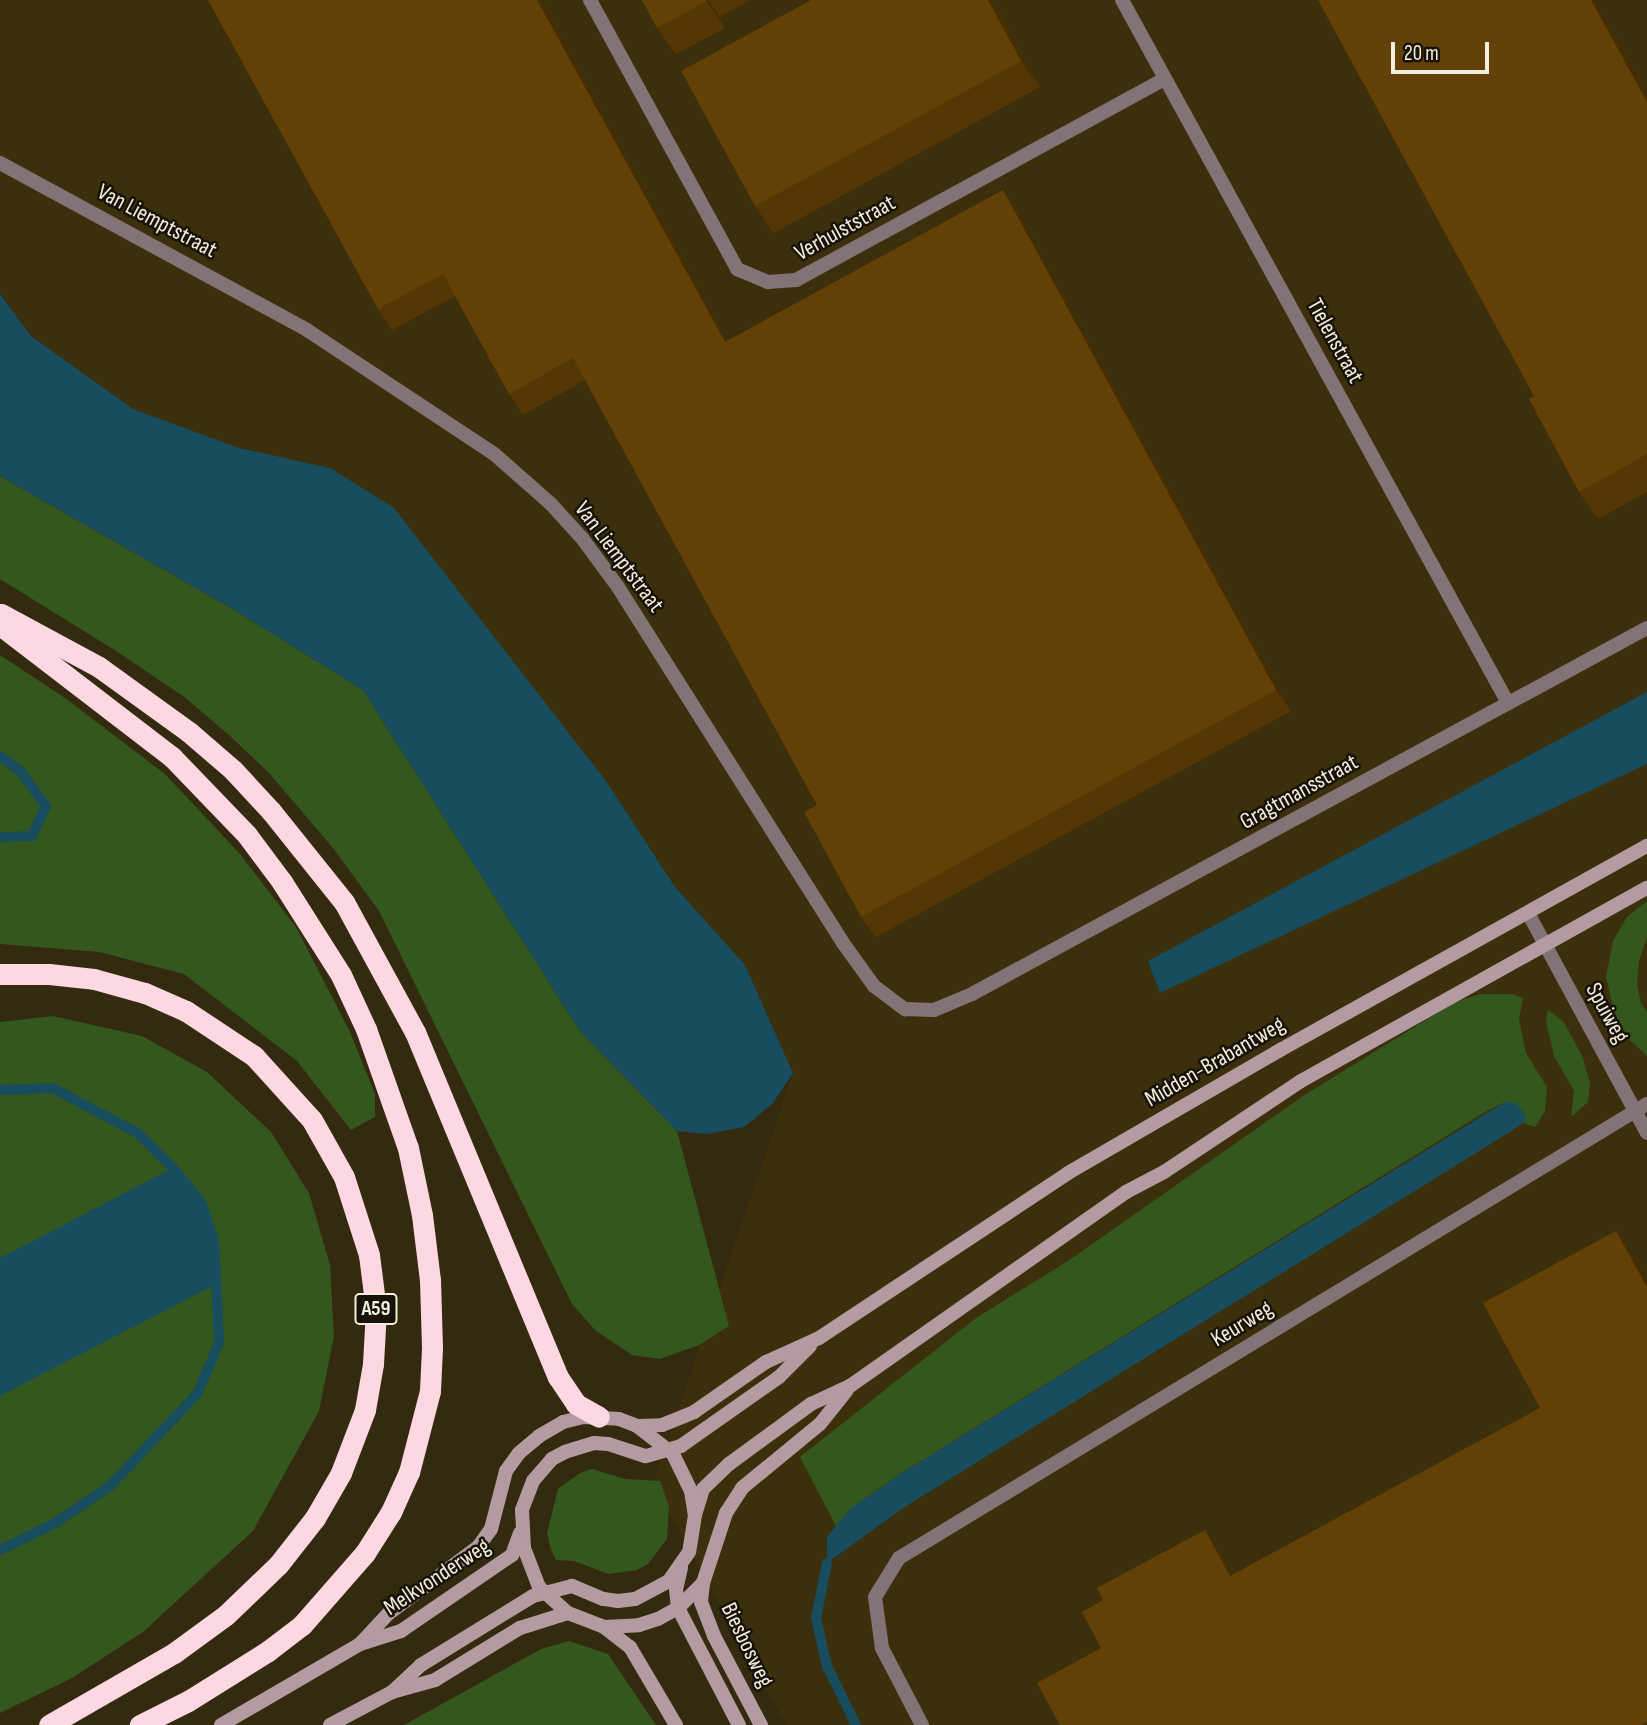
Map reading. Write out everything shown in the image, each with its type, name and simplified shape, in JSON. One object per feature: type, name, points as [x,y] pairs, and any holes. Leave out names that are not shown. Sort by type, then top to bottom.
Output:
[{"type":"highway","points":[[0,613],[54,639],[99,667],[188,732],[233,770],[271,811],[344,902],[415,1031],[558,1377],[576,1404],[599,1417]]},
{"type":"highway","name":"A59","points":[[0,625],[172,757],[247,835],[282,881],[341,975],[366,1029],[408,1148],[422,1215],[430,1280],[430,1391],[409,1472],[391,1512],[365,1553],[302,1625],[268,1651],[188,1701],[140,1725]]},
{"type":"highway","name":"A59","points":[[0,974],[72,976],[145,993],[186,1011],[254,1056],[312,1120],[344,1177],[369,1255],[376,1310],[373,1364],[365,1410],[341,1473],[315,1518],[278,1565],[226,1615],[174,1653],[49,1725]]},
{"type":"street","name":"Verhulststraat","points":[[590,0],[737,269],[768,282],[796,280],[1165,79]]},
{"type":"street","name":"Tielenstraat","points":[[1122,0],[1508,703]]},
{"type":"street","name":"Van Liemptstraat","points":[[0,163],[295,323],[493,453],[550,503],[582,538],[618,587],[842,943],[874,986],[905,1009],[934,1010],[972,994]]},
{"type":"street","name":"Gragtmansstraat","points":[[972,994],[1647,628]]},
{"type":"street","name":"Midden-Brabantweg","points":[[637,1426],[662,1425],[694,1412],[766,1362],[819,1338],[1068,1173],[1282,1049],[1647,845]]},
{"type":"street","points":[[678,1608],[676,1589],[681,1566],[694,1534],[695,1516],[703,1489],[729,1464],[811,1404],[850,1386],[1126,1192],[1164,1172],[1301,1081],[1647,888]]},
{"type":"street","name":"Spuiweg","points":[[1528,913],[1545,947],[1641,1107],[1647,1133]]},
{"type":"street","name":"Keurweg","points":[[922,1725],[882,1647],[874,1597],[899,1558],[1641,1107]]},
{"type":"street","name":"Midden-Brabantweg","points":[[668,1450],[681,1446],[779,1377],[819,1338]]},
{"type":"street","points":[[604,1627],[639,1625],[678,1608],[703,1583],[726,1513],[742,1488],[820,1424],[850,1386]]},
{"type":"street","points":[[599,1417],[637,1426],[668,1450],[683,1470],[695,1516]]},
{"type":"street","name":"Melkvonderweg","points":[[360,1644],[388,1614],[478,1547],[491,1529],[506,1471],[519,1453],[539,1436],[563,1422],[599,1417]]},
{"type":"street","points":[[668,1450],[645,1456],[608,1444],[594,1443],[565,1452],[541,1469],[533,1481],[522,1510],[522,1529],[528,1565],[544,1592],[568,1613],[604,1627],[630,1647],[676,1725]]},
{"type":"street","name":"Melkvonderweg","points":[[221,1725],[360,1644],[401,1631],[484,1577],[512,1555],[522,1529]]},
{"type":"street","points":[[392,1692],[421,1665],[533,1596],[572,1586],[603,1599],[635,1598],[655,1590],[681,1566]]},
{"type":"street","name":"Biesbosweg","points":[[703,1583],[701,1602],[714,1636],[761,1725]]},
{"type":"street","name":"Biesbosweg","points":[[678,1608],[739,1725]]},
{"type":"street","points":[[330,1725],[392,1692],[435,1679],[520,1628],[568,1613]]},
{"type":"shaded area","points":[[0,0],[1647,0],[1647,1725],[786,1725],[653,1484],[793,1073],[745,965],[675,887],[606,781],[498,643],[330,468],[239,448],[133,409],[31,336],[0,294]]},
{"type":"green space","points":[[0,476],[238,612],[363,690],[580,1031],[677,1131],[729,1326],[699,1345],[660,1359],[632,1355],[596,1331],[572,1304],[379,911],[333,848],[269,773],[229,735],[183,696],[0,579]]},
{"type":"green space","points":[[0,655],[65,698],[165,774],[240,854],[296,927],[350,1032],[375,1094],[375,1117],[351,1130],[297,1061],[184,974],[99,952],[0,944]]},
{"type":"green space","points":[[1647,901],[1647,937],[1639,961],[1637,985],[1641,1003],[1647,1012],[1647,1056],[1629,1039],[1614,1012],[1606,977],[1613,941],[1627,917]]},
{"type":"green space","points":[[1481,994],[1512,994],[1523,998],[1519,1019],[1526,1053],[1547,1087],[1545,1111],[1535,1127],[1523,1123],[1525,1121],[1505,1102],[1485,1112],[902,1473],[850,1509],[836,1526],[800,1457],[976,1318],[1068,1261],[1303,1096],[1455,1002]]},
{"type":"green space","points":[[1548,1010],[1564,1022],[1582,1056],[1590,1083],[1588,1102],[1571,1117],[1574,1091],[1554,1056],[1546,1022]]},
{"type":"green space","points":[[53,1016],[142,1036],[207,1072],[271,1132],[309,1193],[330,1265],[334,1336],[319,1411],[253,1531],[143,1632],[72,1678],[0,1713],[0,1022]]},
{"type":"green space","points":[[592,1469],[625,1479],[660,1481],[669,1506],[667,1539],[648,1564],[637,1570],[608,1574],[574,1561],[556,1560],[551,1550],[547,1533],[558,1489],[580,1473]]},
{"type":"green space","points":[[569,1641],[608,1654],[656,1725],[404,1725],[541,1649]]},
{"type":"water","points":[[0,294],[31,336],[133,409],[239,448],[330,468],[394,508],[606,781],[675,887],[745,965],[793,1073],[773,1103],[744,1127],[707,1134],[677,1131],[580,1031],[363,690],[238,612],[0,476]]},
{"type":"water","points":[[1647,692],[1647,764],[1160,993],[1148,961]]},
{"type":"water","points":[[1505,1102],[1516,1103],[1526,1116],[1525,1121],[1513,1130],[903,1508],[827,1563],[827,1537],[850,1509],[902,1473]]},
{"type":"water","points":[[173,1168],[201,1202],[214,1239],[216,1284],[0,1396],[0,1258]]},
{"type":"building","points":[[208,0],[537,0],[725,342],[1003,190],[1276,690],[861,917],[804,812],[817,805],[573,358],[509,394],[443,274],[378,309]]},
{"type":"building","points":[[642,0],[706,0],[707,1],[657,28]]},
{"type":"building","points":[[811,0],[988,0],[1021,61],[755,206],[681,71]]},
{"type":"building","points":[[1318,0],[1591,0],[1647,102],[1647,454],[1579,492],[1529,399],[1534,396]]},
{"type":"building","points":[[1616,1231],[1647,1287],[1647,1722],[1642,1725],[1060,1725],[1037,1683],[1101,1648],[1082,1612],[1103,1600],[1097,1588],[1205,1530],[1230,1576],[1540,1408],[1483,1303]]},
{"type":"waterway","points":[[0,756],[21,772],[46,806],[32,836],[0,837]]},
{"type":"waterway","points":[[0,1090],[53,1088],[139,1134],[173,1168],[201,1202],[214,1239],[219,1343],[197,1394],[110,1486],[55,1523],[0,1550]]},
{"type":"waterway","points":[[827,1563],[816,1618],[827,1666],[856,1725]]}]
